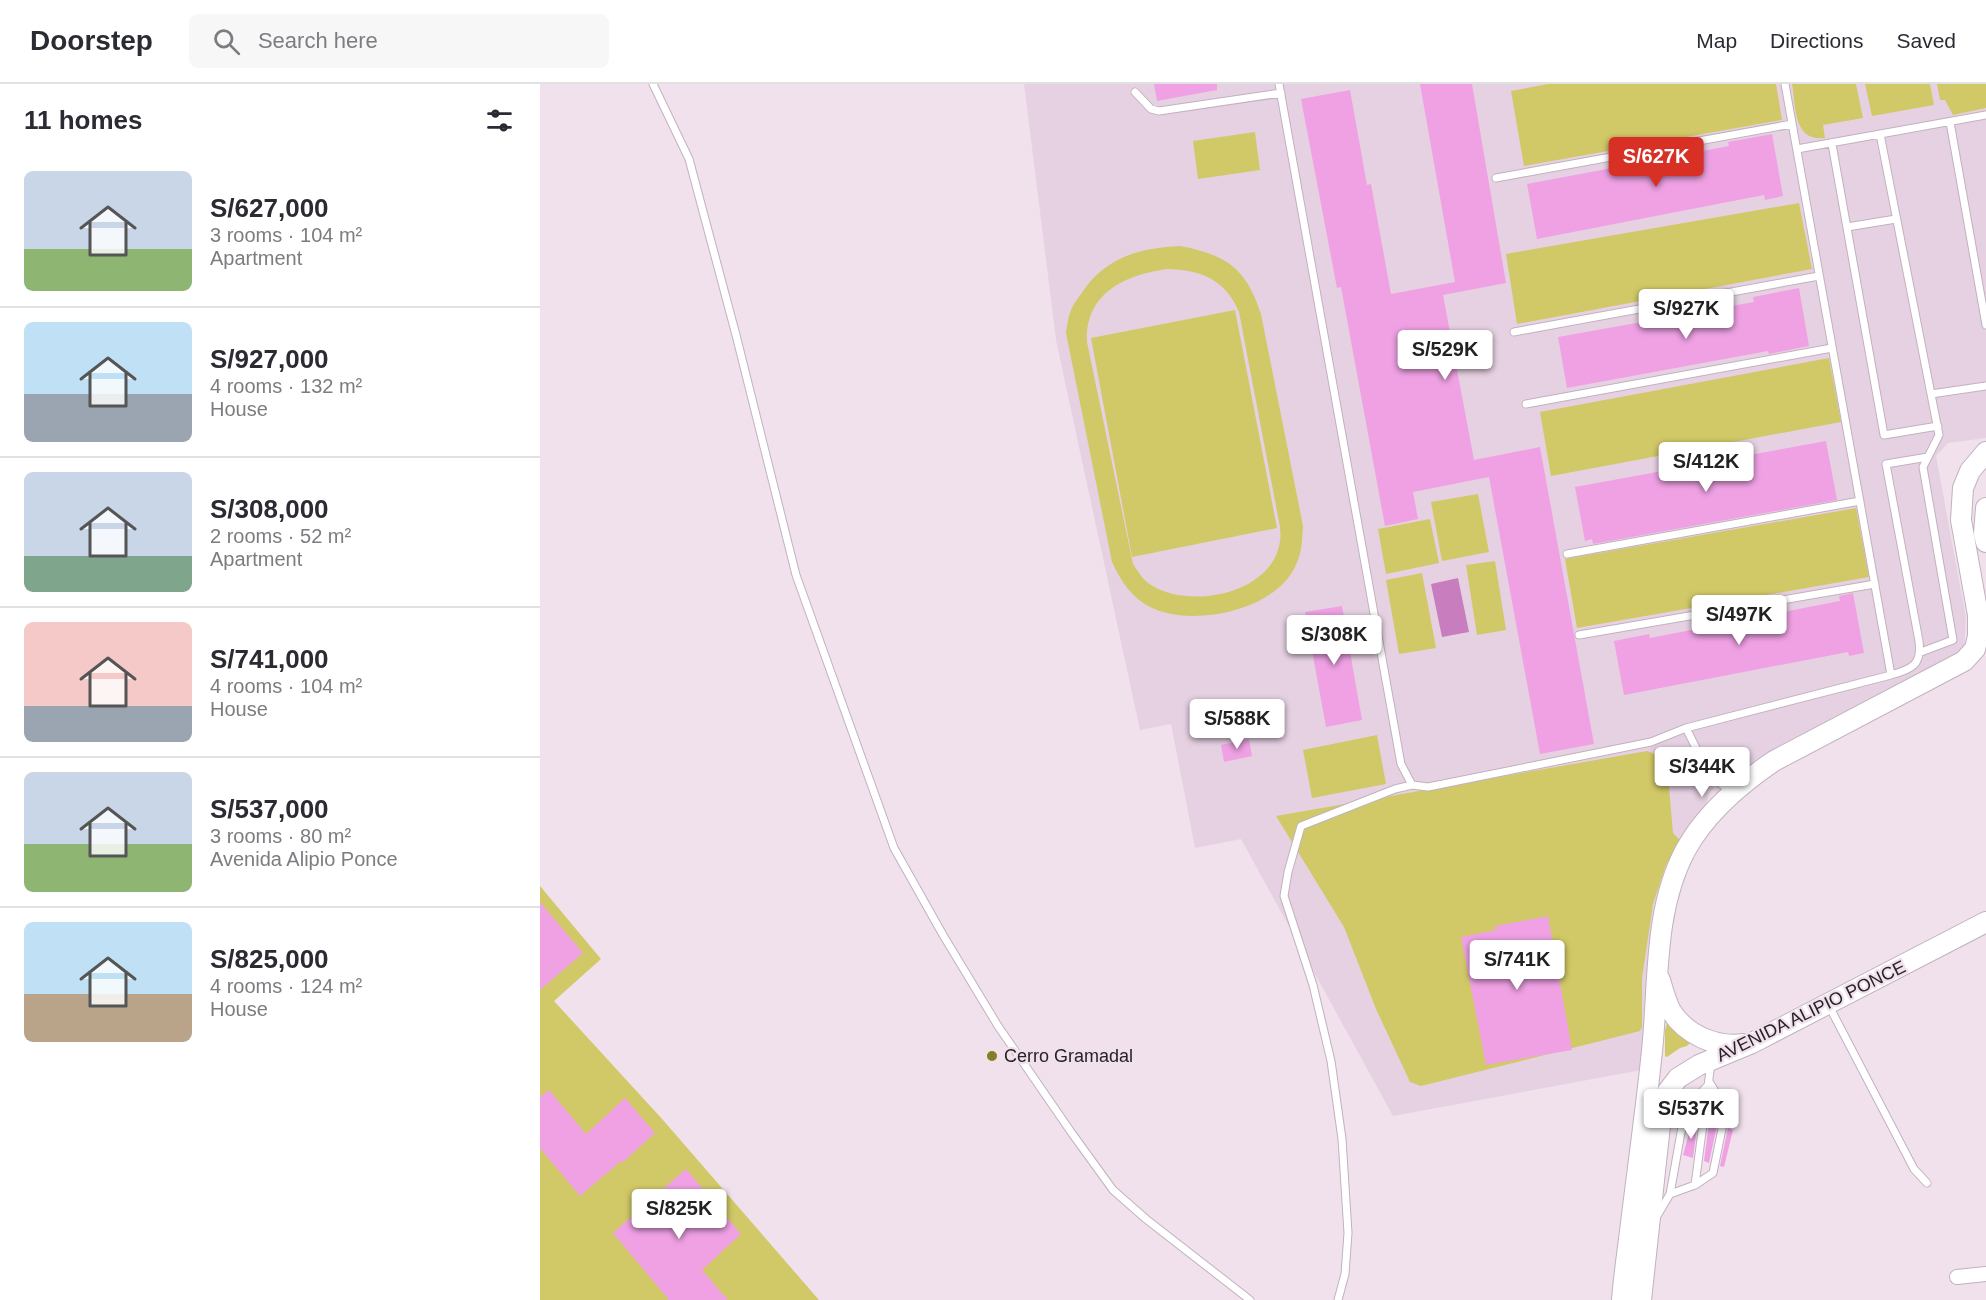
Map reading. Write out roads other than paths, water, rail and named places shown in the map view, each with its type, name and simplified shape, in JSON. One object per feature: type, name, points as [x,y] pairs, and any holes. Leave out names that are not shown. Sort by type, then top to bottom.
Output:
[{"type":"main road","points":[[1964,661],[1975,649],[1978,636],[1978,615],[1961,520],[1963,488],[1970,471],[1986,452]]},
{"type":"main road","points":[[1986,508],[1984,534],[1986,542]]},
{"type":"main road","name":"AVENIDA ALIPIO PONCE","points":[[1641,1300],[1639,1230],[1657,972],[1665,909],[1672,880],[1685,850],[1703,825],[1746,780],[1774,761],[1986,648]]},
{"type":"main road","name":"AVENIDA ALIPIO PONCE","points":[[1622,1300],[1639,1230],[1662,1107],[1668,1091],[1678,1078],[1699,1065],[1752,1043],[1986,922]]},
{"type":"main road","points":[[1657,972],[1670,1009],[1680,1022],[1696,1035],[1730,1046],[1752,1043]]},
{"type":"street","points":[[1956,1276],[1986,1274]]},
{"type":"lane","points":[[653,84],[689,159],[796,575],[894,848],[998,1026],[1113,1190],[1146,1219],[1250,1300]]},
{"type":"lane","points":[[1279,84],[1401,764],[1412,784]]},
{"type":"lane","points":[[1785,84],[1891,675]]},
{"type":"lane","points":[[1135,92],[1151,109],[1159,111],[1281,93]]},
{"type":"lane","points":[[1797,149],[1986,115]]},
{"type":"lane","points":[[1950,122],[1986,325]]},
{"type":"lane","points":[[1496,178],[1792,124]]},
{"type":"lane","points":[[1880,134],[1939,435],[1923,467],[1953,640],[1920,652]]},
{"type":"lane","points":[[1832,144],[1884,435],[1938,426]]},
{"type":"lane","points":[[1847,227],[1896,219]]},
{"type":"lane","points":[[1514,332],[1819,276]]},
{"type":"lane","points":[[1526,404],[1832,348]]},
{"type":"lane","points":[[1931,394],[1986,386]]},
{"type":"lane","points":[[1338,1300],[1346,1274],[1348,1233],[1342,1139],[1331,1060],[1313,985],[1284,896],[1301,826],[1412,784],[1428,787],[1651,742],[1686,728],[1891,675],[1910,668],[1917,663],[1920,652],[1886,464],[1928,457]]},
{"type":"lane","points":[[1567,554],[1860,501]]},
{"type":"lane","points":[[1579,635],[1875,584]]},
{"type":"lane","points":[[1686,728],[1715,780],[1733,793]]},
{"type":"lane","points":[[1827,1004],[1914,1169],[1927,1183]]},
{"type":"lane","points":[[1695,1185],[1710,1083],[1711,1061]]},
{"type":"lane","points":[[1639,1230],[1670,1194],[1695,1185],[1713,1173],[1726,1109],[1710,1083]]},
{"type":"lane","points":[[1670,1194],[1685,1110],[1710,1083]]},
{"type":"place","name":"Cerro Gramadal","points":[[992,1056]]}]
